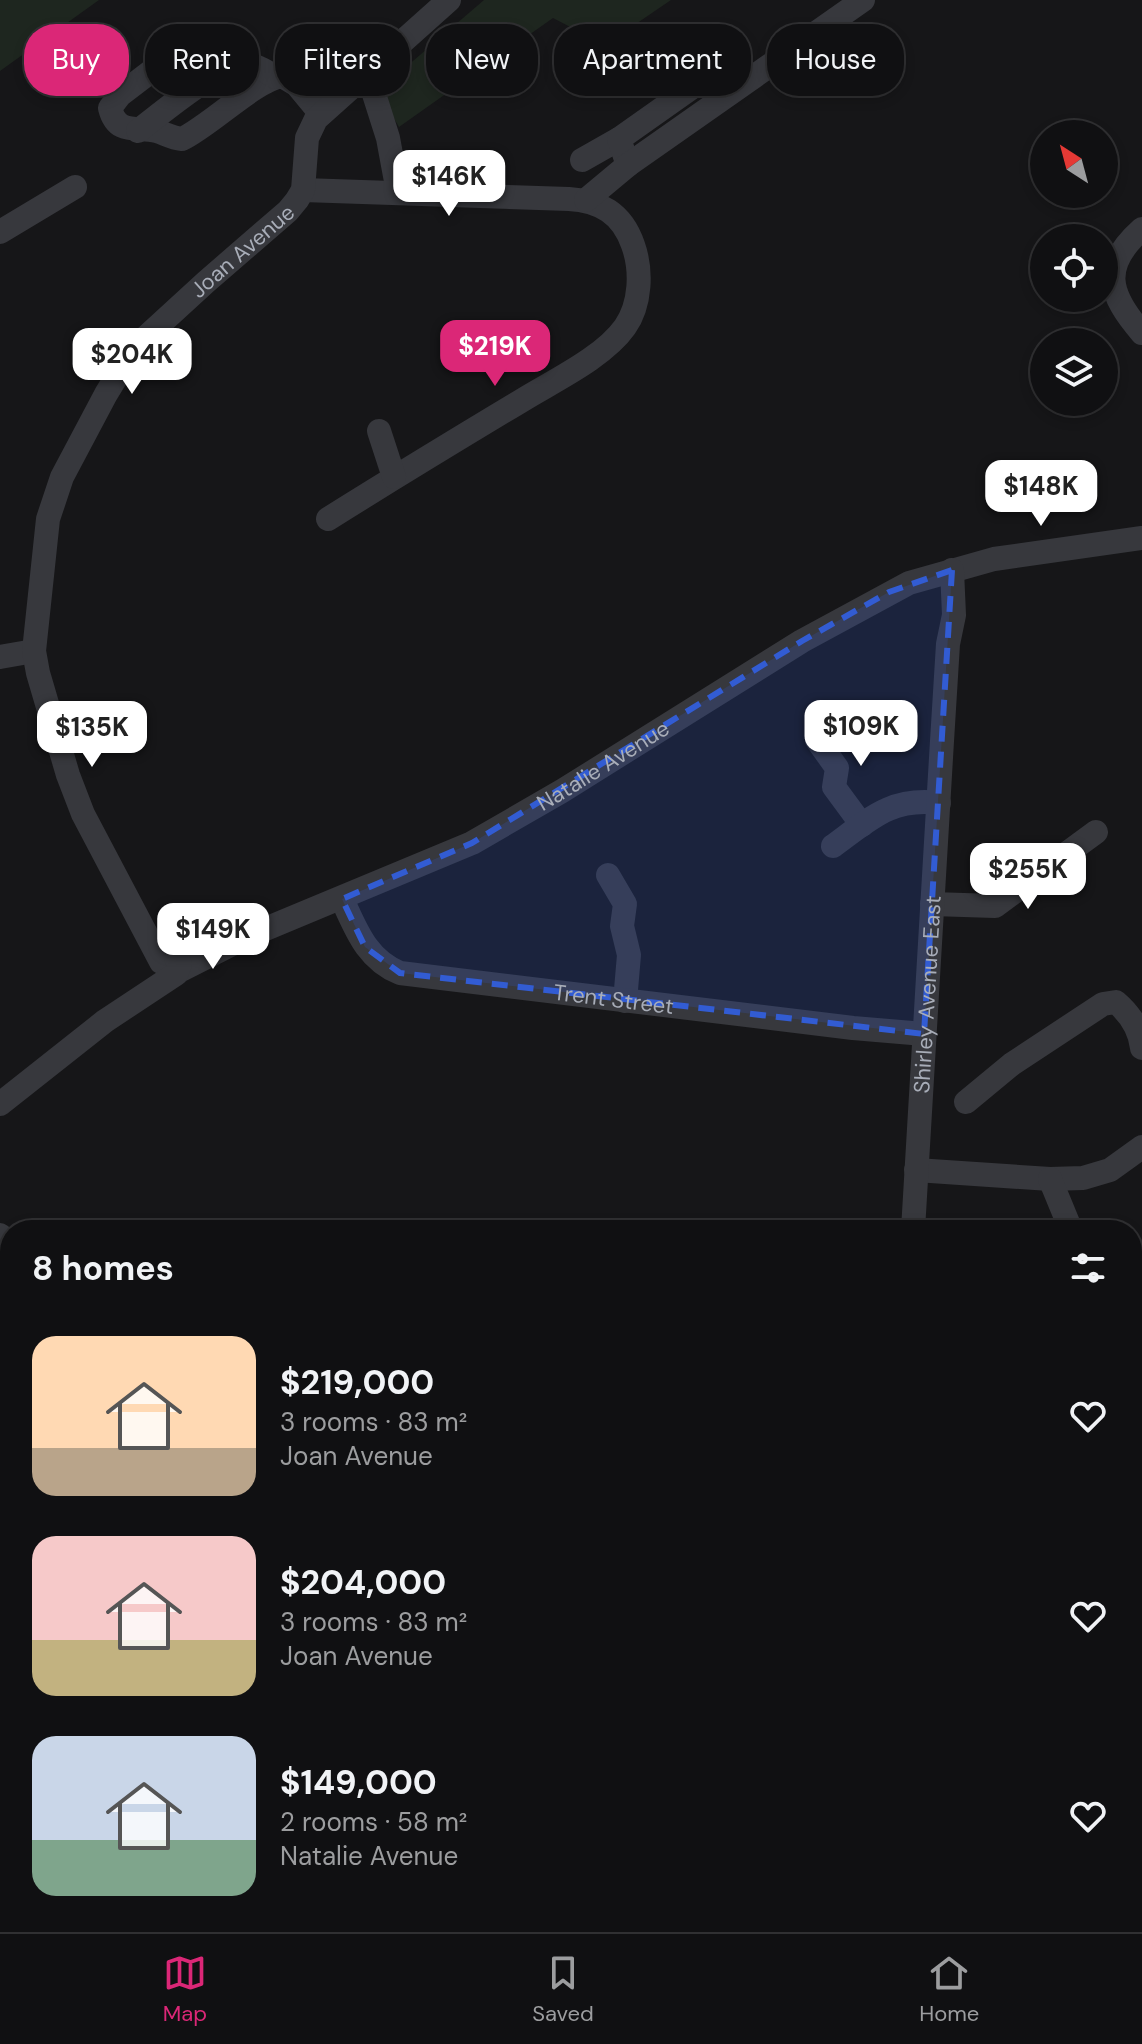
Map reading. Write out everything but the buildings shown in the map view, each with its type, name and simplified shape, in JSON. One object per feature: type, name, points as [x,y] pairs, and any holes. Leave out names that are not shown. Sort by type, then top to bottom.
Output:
[{"type":"street","points":[[410,34],[449,0]]},
{"type":"street","points":[[586,200],[628,165],[863,0]]},
{"type":"street","points":[[138,131],[233,66],[254,66],[275,77],[182,139],[158,132],[138,131],[122,126],[111,113],[110,108],[120,95],[145,76]]},
{"type":"street","points":[[305,96],[321,114]]},
{"type":"street","points":[[303,190],[307,138],[321,114],[341,96]]},
{"type":"street","points":[[375,96],[388,138],[398,192]]},
{"type":"street","points":[[582,160],[619,139],[680,96]]},
{"type":"street","points":[[619,139],[628,165]]},
{"type":"street","points":[[0,232],[75,187]]},
{"type":"street","name":"Joan Avenue","points":[[170,964],[79,805],[34,651],[48,519],[54,497],[121,367],[137,344],[288,211],[303,190],[586,200],[596,202],[614,214],[626,228],[635,249],[638,267],[637,297],[626,326],[612,342],[328,519]]},
{"type":"street","points":[[1142,229],[1121,250],[1114,263],[1112,277],[1114,289],[1127,316],[1142,333]]},
{"type":"street","points":[[379,431],[394,477]]},
{"type":"street","name":"Natalie Avenue","points":[[170,964],[342,899],[472,843],[562,791],[814,633],[909,583],[994,559],[1142,538]]},
{"type":"street","name":"Shirley Avenue East","points":[[914,1220],[948,644],[954,615],[952,570]]},
{"type":"street","points":[[0,657],[34,651]]},
{"type":"street","points":[[817,740],[837,768],[834,787],[862,825]]},
{"type":"street","points":[[833,846],[890,807],[915,801],[939,803]]},
{"type":"street","points":[[932,904],[995,906],[1096,832]]},
{"type":"street","points":[[608,875],[625,904],[622,926],[629,955],[625,1001]]},
{"type":"street","name":"Trent Street","points":[[342,899],[365,947],[385,966],[400,973],[924,1034]]},
{"type":"street","points":[[0,1104],[105,1021],[170,964]]},
{"type":"street","points":[[966,1102],[1012,1064],[1090,1011],[1111,1001],[1133,1007],[1142,1048]]},
{"type":"street","points":[[916,1170],[1050,1179],[1092,1177],[1121,1164],[1142,1147]]},
{"type":"street","points":[[1050,1179],[1067,1220]]},
{"type":"highlighted area","points":[[952,570],[924,1034],[400,973],[365,947],[342,899],[472,843],[802,641],[889,592]]},
{"type":"shaded area","points":[[0,0],[99,0],[66,24],[24,24],[24,54],[0,71]]},
{"type":"shaded area","points":[[484,0],[671,0],[636,24],[565,24],[553,18],[538,29],[538,24],[456,24]]},
{"type":"shaded area","points":[[426,50],[426,96],[443,96],[399,127],[381,96],[410,96],[410,64]]}]
